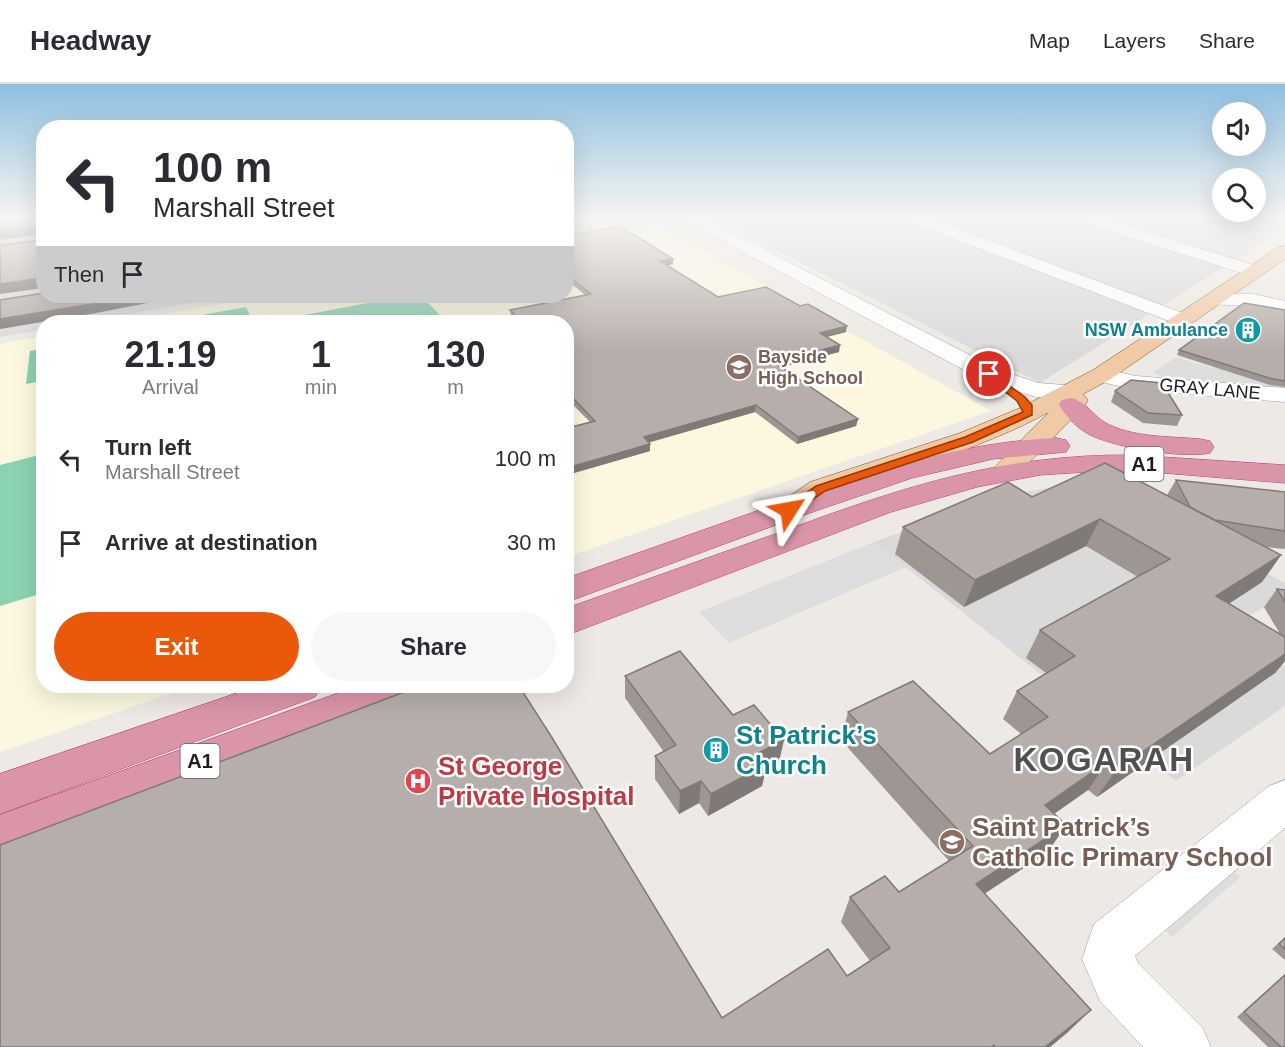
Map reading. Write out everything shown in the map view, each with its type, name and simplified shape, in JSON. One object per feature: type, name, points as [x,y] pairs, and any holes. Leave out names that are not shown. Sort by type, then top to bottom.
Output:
[{"type":"highway","points":[[1070,398],[1081,420],[1115,436],[1280,463]]},
{"type":"highway","name":"A1","points":[[574,587],[789,510],[936,461],[1030,446],[1104,446],[1280,463]]},
{"type":"highway","name":"A1","points":[[574,619],[887,504],[950,484],[1004,472],[1069,464],[1280,463]]},
{"type":"highway","name":"A1","points":[[0,794],[281,693]]},
{"type":"highway","name":"A1","points":[[0,837],[381,693]]},
{"type":"main road","points":[[1004,472],[1030,446],[1070,398],[1269,262]]},
{"type":"main road","points":[[789,510],[820,488],[969,439],[1070,398]]},
{"type":"street","points":[[775,262],[989,374],[1035,390],[1070,398]]},
{"type":"street","points":[[1030,262],[1184,320]]},
{"type":"street","points":[[1208,262],[1248,276],[1285,305]]},
{"type":"street","points":[[1214,300],[1253,300],[1285,305]]},
{"type":"street","points":[[989,374],[1021,399],[1027,405],[1029,413]]},
{"type":"street","name":"GRAY LANE","points":[[1101,375],[1136,383],[1285,395]]},
{"type":"street","points":[[1182,1047],[1119,982],[1108,959],[1112,942],[1285,800]]},
{"type":"shaded area","points":[[0,262],[36,262],[36,303],[191,303],[122,315],[36,315],[36,331],[0,337]]},
{"type":"shaded area","name":"Bayside High School","points":[[574,262],[723,262],[991,411],[574,555],[574,315],[157,315],[226,303],[574,303]]},
{"type":"shaded area","points":[[800,262],[1231,262],[1040,383]]},
{"type":"shaded area","points":[[36,337],[36,693],[173,693],[0,752],[0,344]]},
{"type":"shaded area","points":[[1176,357],[1211,368],[1226,357],[1285,386],[1280,390],[1168,381],[1154,372]]},
{"type":"shaded area","points":[[1086,480],[1285,583],[1285,594],[1228,629],[1285,667],[1285,706],[1176,781],[874,542],[991,499]]},
{"type":"shaded area","points":[[874,542],[906,567],[729,643],[699,612]]},
{"type":"shaded area","points":[[1216,857],[1240,877],[1172,937],[1147,913]]},
{"type":"green space","points":[[368,303],[428,303],[440,315],[304,315]]},
{"type":"green space","points":[[246,307],[250,315],[202,315]]},
{"type":"green space","points":[[36,350],[36,382],[26,384],[30,351]]},
{"type":"green space","points":[[36,456],[36,595],[0,606],[0,465]]},
{"type":"building","points":[[0,262],[36,262],[36,279],[0,284]]},
{"type":"building","points":[[574,262],[662,262],[718,297],[766,287],[800,306],[808,304],[847,326],[820,333],[840,345],[775,363],[858,419],[798,437],[756,405],[644,437],[650,444],[574,466],[574,426],[595,421],[574,399],[574,315],[515,315],[510,310],[545,303],[574,303],[574,297],[591,294],[574,281]]},
{"type":"building","points":[[36,294],[36,303],[97,303],[0,319],[0,300]]},
{"type":"building","name":"NSW Ambulance","points":[[1244,303],[1285,310],[1285,381],[1179,350]]},
{"type":"building","points":[[1131,380],[1162,383],[1182,415],[1148,413],[1115,391]]},
{"type":"building","points":[[1105,463],[1281,555],[1216,596],[1285,637],[1285,654],[1116,770],[1107,762],[1045,805],[1066,825],[976,884],[1091,1010],[1045,1047],[995,1047],[994,1045],[991,1047],[0,1047],[0,845],[402,693],[523,693],[722,1018],[828,949],[847,976],[890,948],[850,897],[885,876],[899,892],[973,846],[848,712],[913,681],[990,754],[1048,717],[1017,691],[1075,656],[1040,630],[1170,559],[1100,519],[975,580],[903,527],[1008,482],[1032,497]]},
{"type":"building","points":[[1176,480],[1285,492],[1285,531],[1215,520],[1190,507]]},
{"type":"building","points":[[1277,589],[1285,590],[1285,602]]},
{"type":"building","name":"St Patrick’s Church","points":[[680,651],[733,715],[754,705],[784,740],[758,753],[767,764],[711,794],[701,781],[680,791],[655,756],[676,745],[625,676]]},
{"type":"building","points":[[1285,938],[1285,949],[1279,944]]},
{"type":"building","points":[[1285,975],[1285,1047],[1281,1047],[1244,1012]]},
{"type":"place","name":"NSW Ambulance","points":[[1248,330]]},
{"type":"place","name":"Bayside High School","points":[[739,367]]},
{"type":"place","name":"St Patrick’s Church","points":[[716,750]]},
{"type":"place","name":"St George Private Hospital","points":[[418,781]]},
{"type":"place","name":"Saint Patrick’s Catholic Primary School","points":[[952,842]]},
{"type":"district","name":"KOGARAH","points":[[1104,759]]},
{"type":"route","points":[[789,510],[820,488],[969,439],[1029,413],[1027,405],[1021,399],[989,374]]}]
